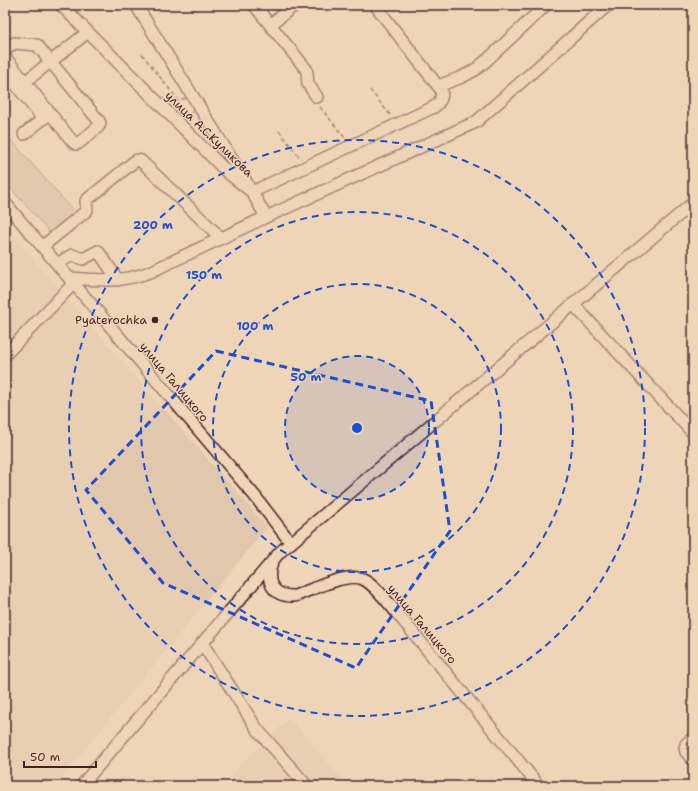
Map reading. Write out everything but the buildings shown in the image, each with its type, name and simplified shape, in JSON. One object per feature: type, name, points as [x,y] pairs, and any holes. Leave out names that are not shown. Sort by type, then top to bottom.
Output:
[{"type":"street","name":"улица А.С.Куликова","points":[[61,5],[228,173],[252,192]]},
{"type":"street","name":"улица А.С.Куликова","points":[[136,5],[252,192]]},
{"type":"street","points":[[254,5],[306,69],[308,73],[308,84],[317,97]]},
{"type":"street","points":[[270,25],[295,5]]},
{"type":"street","points":[[266,217],[252,192],[438,104],[440,90],[374,5]]},
{"type":"street","points":[[440,90],[475,70],[546,5]]},
{"type":"street","points":[[5,354],[72,280],[110,281],[133,278],[150,272],[266,217],[476,122],[608,5]]},
{"type":"street","points":[[25,82],[88,32]]},
{"type":"street","points":[[5,50],[14,43],[37,45],[100,124],[76,144],[47,116],[5,71]]},
{"type":"street","points":[[5,56],[25,82],[47,116]]},
{"type":"street","points":[[24,134],[47,116]]},
{"type":"street","points":[[42,246],[85,212],[86,201],[88,199],[138,160],[142,161],[221,238]]},
{"type":"street","name":"улица Галицкого","points":[[5,203],[249,489],[291,542]]},
{"type":"street","points":[[81,786],[273,560],[291,542],[693,203]]},
{"type":"street","points":[[57,264],[72,255],[82,259],[98,251],[118,280]]},
{"type":"street","points":[[573,304],[693,433]]},
{"type":"street","name":"улица Галицкого","points":[[273,560],[268,574],[270,581],[279,593],[287,596],[294,596],[344,578],[355,576],[371,584],[392,607],[539,786]]},
{"type":"street","points":[[202,643],[257,729],[307,786]]},
{"type":"street","points":[[693,738],[686,744],[685,748],[686,752],[693,760]]},
{"type":"path","points":[[142,54],[178,100]]},
{"type":"path","points":[[370,90],[398,124]]},
{"type":"path","points":[[317,97],[317,102],[351,146]]},
{"type":"path","points":[[188,98],[194,108],[190,116],[181,118],[173,110],[178,100],[188,98]]},
{"type":"path","points":[[279,131],[307,166]]},
{"type":"highlighted area","points":[[216,351],[431,401],[450,531],[356,668],[163,583],[86,490]]},
{"type":"shaded area","points":[[5,133],[76,214],[52,235],[5,182]]},
{"type":"shaded area","points":[[5,227],[267,527],[55,786],[5,786]]},
{"type":"shaded area","points":[[289,718],[348,786],[241,786],[231,774]]},
{"type":"place","name":"Pyaterochka","points":[[155,320]]}]
